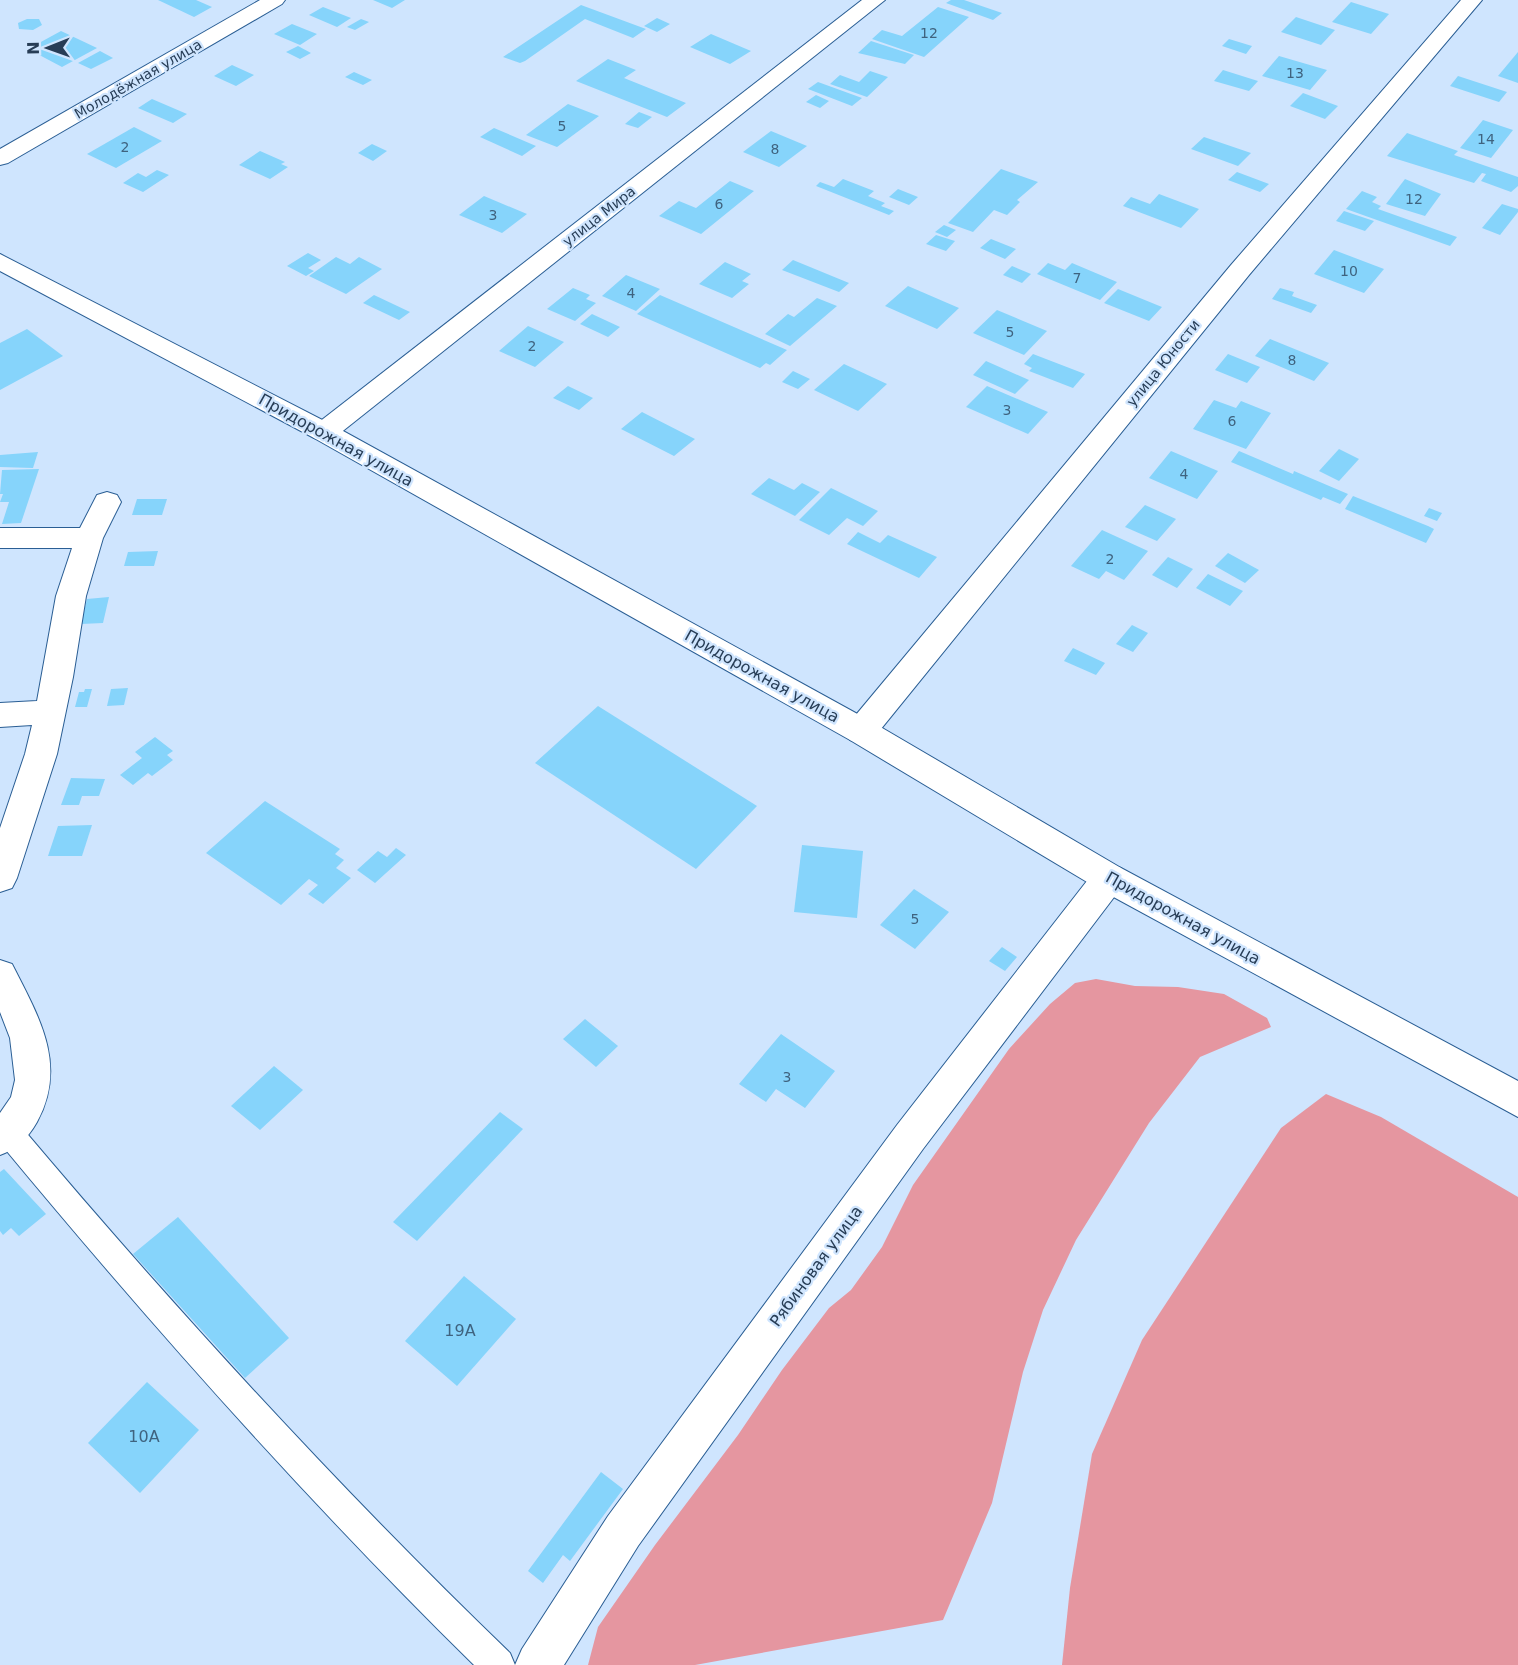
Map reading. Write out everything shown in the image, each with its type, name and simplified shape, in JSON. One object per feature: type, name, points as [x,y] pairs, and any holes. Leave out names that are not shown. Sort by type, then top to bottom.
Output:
[{"type":"street","name":"Молодёжная улица","points":[[0,158],[275,0]]},
{"type":"street","name":"улица Мира","points":[[324,432],[875,0]]},
{"type":"street","name":"улица Юности","points":[[861,731],[1240,270],[1472,0]]},
{"type":"street","name":"Придорожная улица","points":[[0,261],[324,432],[861,731],[1109,878],[1518,1100]]},
{"type":"street","points":[[0,878],[33,786],[51,712],[71,596],[89,538],[106,502]]},
{"type":"street","points":[[0,538],[89,538]]},
{"type":"street","points":[[0,715],[51,712]]},
{"type":"street","name":"Рябиновая улица","points":[[538,1665],[622,1531],[910,1137],[1109,878]]},
{"type":"street","points":[[0,975],[22,1017],[34,1067],[32,1088],[25,1108],[4,1135]]},
{"type":"lane","points":[[4,1135],[254,1416],[404,1573],[498,1665]]},
{"type":"shaded area","points":[[1096,979],[1135,986],[1178,987],[1224,994],[1267,1018],[1271,1027],[1200,1057],[1149,1123],[1076,1240],[1043,1310],[1023,1372],[992,1503],[943,1620],[695,1665],[588,1665],[598,1627],[655,1545],[738,1435],[782,1370],[829,1308],[851,1290],[882,1247],[913,1185],[1009,1049],[1050,1004],[1075,983]]},
{"type":"shaded area","points":[[1326,1094],[1381,1117],[1518,1197],[1518,1665],[1062,1665],[1070,1588],[1092,1454],[1142,1340],[1281,1128]]},
{"type":"building","points":[[158,0],[196,0],[212,7],[194,17]]},
{"type":"building","points":[[373,0],[405,0],[392,8]]},
{"type":"building","points":[[951,0],[964,0],[1002,13],[993,20],[946,3]]},
{"type":"building","points":[[1351,2],[1389,14],[1371,34],[1332,22]]},
{"type":"building","points":[[581,5],[646,29],[633,38],[585,19],[525,61],[520,63],[503,57]]},
{"type":"building","points":[[323,7],[351,18],[337,27],[309,15]]},
{"type":"building","points":[[938,7],[969,17],[924,57],[872,39],[882,30],[902,36]]},
{"type":"building","points":[[1296,17],[1335,30],[1321,45],[1281,32]]},
{"type":"building","points":[[657,18],[670,24],[657,32],[644,26]]},
{"type":"building","points":[[27,19],[39,19],[42,25],[33,30],[19,29],[18,23]]},
{"type":"building","points":[[361,19],[369,22],[355,30],[347,27]]},
{"type":"building","points":[[292,24],[317,34],[300,45],[274,34]]},
{"type":"building","points":[[61,31],[97,48],[62,67],[28,49]]},
{"type":"building","points":[[711,34],[751,51],[730,64],[690,47]]},
{"type":"building","points":[[1229,39],[1252,46],[1246,54],[1222,46]]},
{"type":"building","points":[[871,41],[914,55],[905,64],[858,53]]},
{"type":"building","points":[[298,46],[311,53],[300,59],[286,52]]},
{"type":"building","points":[[100,51],[113,58],[91,69],[78,63]]},
{"type":"building","points":[[1518,52],[1518,83],[1498,76]]},
{"type":"building","points":[[1279,56],[1327,70],[1310,90],[1262,76]]},
{"type":"building","points":[[608,59],[636,70],[624,78],[686,103],[667,117],[576,81]]},
{"type":"building","points":[[232,65],[254,75],[236,86],[214,76]]},
{"type":"building","points":[[1223,70],[1258,81],[1249,91],[1214,81]]},
{"type":"building","points":[[870,71],[888,77],[867,97],[830,84],[840,75],[859,82]]},
{"type":"building","points":[[354,72],[372,80],[363,85],[345,77]]},
{"type":"building","points":[[1458,76],[1507,92],[1499,102],[1450,86]]},
{"type":"building","points":[[818,82],[862,98],[852,106],[808,89]]},
{"type":"building","points":[[1303,93],[1338,106],[1325,119],[1290,106]]},
{"type":"building","points":[[816,95],[829,101],[820,108],[806,102]]},
{"type":"building","points":[[152,99],[187,114],[173,123],[138,108]]},
{"type":"building","points":[[568,104],[599,116],[557,147],[526,135]]},
{"type":"building","points":[[639,112],[652,117],[638,128],[625,124]]},
{"type":"building","points":[[1483,120],[1513,130],[1491,158],[1460,148]]},
{"type":"building","points":[[134,127],[162,141],[116,168],[87,154]]},
{"type":"building","points":[[494,128],[536,146],[522,156],[480,137]]},
{"type":"building","points":[[771,131],[807,146],[779,167],[743,152]]},
{"type":"building","points":[[1407,133],[1458,151],[1454,155],[1518,177],[1518,186],[1511,192],[1481,181],[1486,174],[1482,173],[1474,183],[1387,156]]},
{"type":"building","points":[[1204,137],[1251,153],[1238,166],[1191,149]]},
{"type":"building","points":[[372,144],[387,151],[373,161],[358,153]]},
{"type":"building","points":[[260,151],[285,162],[281,164],[288,167],[270,179],[239,165]]},
{"type":"building","points":[[1001,169],[1038,182],[1017,200],[1020,202],[1007,215],[994,210],[973,232],[948,223]]},
{"type":"building","points":[[157,170],[169,175],[143,192],[123,183],[138,173],[146,177]]},
{"type":"building","points":[[1237,172],[1269,184],[1260,192],[1228,180]]},
{"type":"building","points":[[843,179],[874,191],[868,196],[885,203],[881,206],[894,211],[889,215],[816,186],[820,182],[834,187]]},
{"type":"building","points":[[1405,179],[1441,194],[1425,216],[1386,204]]},
{"type":"building","points":[[730,181],[754,191],[701,234],[659,216],[679,201],[696,208]]},
{"type":"building","points":[[898,189],[918,197],[909,205],[889,197]]},
{"type":"building","points":[[1362,191],[1377,197],[1372,202],[1381,206],[1378,209],[1457,237],[1450,246],[1346,209]]},
{"type":"building","points":[[1159,194],[1199,209],[1181,228],[1123,206],[1131,197],[1150,204]]},
{"type":"building","points":[[484,196],[527,214],[502,233],[459,215]]},
{"type":"building","points":[[1502,204],[1518,209],[1518,212],[1500,235],[1482,228]]},
{"type":"building","points":[[1344,211],[1374,221],[1365,231],[1336,221]]},
{"type":"building","points":[[944,225],[956,230],[947,237],[935,232]]},
{"type":"building","points":[[936,235],[955,241],[946,251],[926,244]]},
{"type":"building","points":[[991,239],[1016,249],[1005,259],[980,248]]},
{"type":"building","points":[[1334,250],[1384,269],[1364,293],[1314,274]]},
{"type":"building","points":[[308,253],[321,260],[308,268],[314,271],[306,276],[287,266]]},
{"type":"building","points":[[336,257],[350,264],[359,257],[382,269],[346,294],[309,276]]},
{"type":"building","points":[[793,260],[849,283],[839,292],[782,270]]},
{"type":"building","points":[[725,262],[751,274],[742,281],[749,284],[732,298],[699,284]]},
{"type":"building","points":[[1048,263],[1065,270],[1072,263],[1117,282],[1100,300],[1037,274]]},
{"type":"building","points":[[1012,266],[1031,274],[1022,283],[1003,275]]},
{"type":"building","points":[[626,275],[660,289],[636,311],[602,296]]},
{"type":"building","points":[[908,286],[959,308],[937,329],[885,306]]},
{"type":"building","points":[[573,288],[590,295],[586,299],[596,303],[575,321],[547,309]]},
{"type":"building","points":[[1280,288],[1294,292],[1292,296],[1317,305],[1311,313],[1272,299]]},
{"type":"building","points":[[1118,289],[1162,307],[1149,321],[1104,303]]},
{"type":"building","points":[[374,295],[410,312],[399,320],[363,303]]},
{"type":"building","points":[[660,295],[787,350],[770,365],[766,363],[760,368],[637,314]]},
{"type":"building","points":[[817,298],[837,306],[790,346],[765,334],[788,314],[794,317]]},
{"type":"building","points":[[997,310],[1047,331],[1024,355],[973,333]]},
{"type":"building","points":[[592,314],[620,327],[608,337],[580,324]]},
{"type":"building","points":[[528,326],[564,342],[535,367],[499,351]]},
{"type":"building","points":[[27,329],[63,356],[0,390],[0,343]]},
{"type":"building","points":[[1270,339],[1329,363],[1314,381],[1255,356]]},
{"type":"building","points":[[1033,354],[1085,374],[1073,388],[1029,371],[1032,368],[1024,364]]},
{"type":"building","points":[[1228,354],[1260,367],[1247,383],[1215,370]]},
{"type":"building","points":[[986,361],[1029,380],[1015,394],[973,375]]},
{"type":"building","points":[[844,364],[887,384],[858,411],[814,390]]},
{"type":"building","points":[[793,371],[810,379],[798,389],[782,382]]},
{"type":"building","points":[[568,386],[593,398],[579,410],[553,398]]},
{"type":"building","points":[[987,386],[1048,412],[1028,434],[966,407]]},
{"type":"building","points":[[1214,400],[1236,408],[1241,401],[1271,413],[1246,449],[1193,429]]},
{"type":"building","points":[[642,412],[695,439],[674,456],[621,429]]},
{"type":"building","points":[[1339,449],[1359,459],[1339,481],[1319,471]]},
{"type":"building","points":[[1171,451],[1218,471],[1197,499],[1149,478]]},
{"type":"building","points":[[1239,451],[1348,494],[1340,504],[1323,497],[1321,500],[1231,462]]},
{"type":"building","points":[[38,452],[33,468],[0,467],[0,455]]},
{"type":"building","points":[[39,469],[21,523],[2,524],[9,502],[0,502],[3,494],[0,494],[2,470]]},
{"type":"building","points":[[769,478],[794,490],[802,483],[820,492],[795,516],[751,494]]},
{"type":"building","points":[[831,488],[878,511],[863,526],[847,518],[829,535],[799,520]]},
{"type":"building","points":[[1353,496],[1434,529],[1426,543],[1345,509]]},
{"type":"building","points":[[137,499],[167,499],[162,515],[132,515]]},
{"type":"building","points":[[1145,505],[1176,519],[1157,541],[1125,527]]},
{"type":"building","points":[[1429,508],[1442,513],[1437,521],[1424,516]]},
{"type":"building","points":[[1102,530],[1148,551],[1124,580],[1106,571],[1099,579],[1071,566]]},
{"type":"building","points":[[858,532],[880,543],[888,535],[937,557],[919,578],[847,544]]},
{"type":"building","points":[[158,551],[154,566],[124,566],[128,552]]},
{"type":"building","points":[[1228,553],[1259,570],[1245,583],[1215,566]]},
{"type":"building","points":[[1168,557],[1193,569],[1177,588],[1152,575]]},
{"type":"building","points":[[1208,574],[1243,591],[1230,606],[1196,588]]},
{"type":"building","points":[[109,597],[103,623],[81,624],[87,599]]},
{"type":"building","points":[[1132,625],[1148,633],[1133,652],[1116,644]]},
{"type":"building","points":[[1073,648],[1105,663],[1096,675],[1064,661]]},
{"type":"building","points":[[128,688],[124,705],[107,706],[111,689]]},
{"type":"building","points":[[85,689],[92,689],[87,707],[75,707],[79,692],[84,692]]},
{"type":"building","points":[[598,706],[757,806],[696,869],[535,763]]},
{"type":"building","points":[[155,737],[173,751],[167,755],[173,760],[152,776],[148,773],[133,785],[120,775],[142,758],[135,752]]},
{"type":"building","points":[[71,778],[105,779],[99,796],[82,796],[79,805],[61,805]]},
{"type":"building","points":[[265,801],[340,849],[335,854],[344,860],[336,868],[351,878],[323,904],[308,894],[318,885],[309,879],[281,905],[206,853]]},
{"type":"building","points":[[92,825],[82,856],[48,856],[58,826]]},
{"type":"building","points":[[802,845],[863,851],[857,918],[794,912]]},
{"type":"building","points":[[396,848],[406,855],[375,883],[357,870],[378,851],[387,857]]},
{"type":"building","points":[[914,889],[949,912],[915,949],[880,925]]},
{"type":"building","points":[[1002,947],[1017,957],[1005,971],[989,961]]},
{"type":"building","points":[[585,1019],[618,1046],[596,1067],[563,1039]]},
{"type":"building","points":[[781,1034],[835,1071],[805,1108],[776,1089],[766,1102],[739,1084]]},
{"type":"building","points":[[274,1066],[303,1090],[260,1130],[231,1106]]},
{"type":"building","points":[[500,1112],[523,1129],[417,1241],[393,1222]]},
{"type":"building","points":[[4,1169],[46,1214],[19,1236],[11,1228],[3,1235],[0,1231],[0,1172]]},
{"type":"building","points":[[178,1217],[289,1338],[245,1378],[133,1254]]},
{"type":"building","points":[[464,1276],[516,1319],[457,1386],[405,1341]]},
{"type":"building","points":[[147,1382],[199,1430],[140,1493],[88,1443]]},
{"type":"building","points":[[601,1472],[623,1489],[570,1561],[563,1555],[543,1583],[528,1571]]}]
